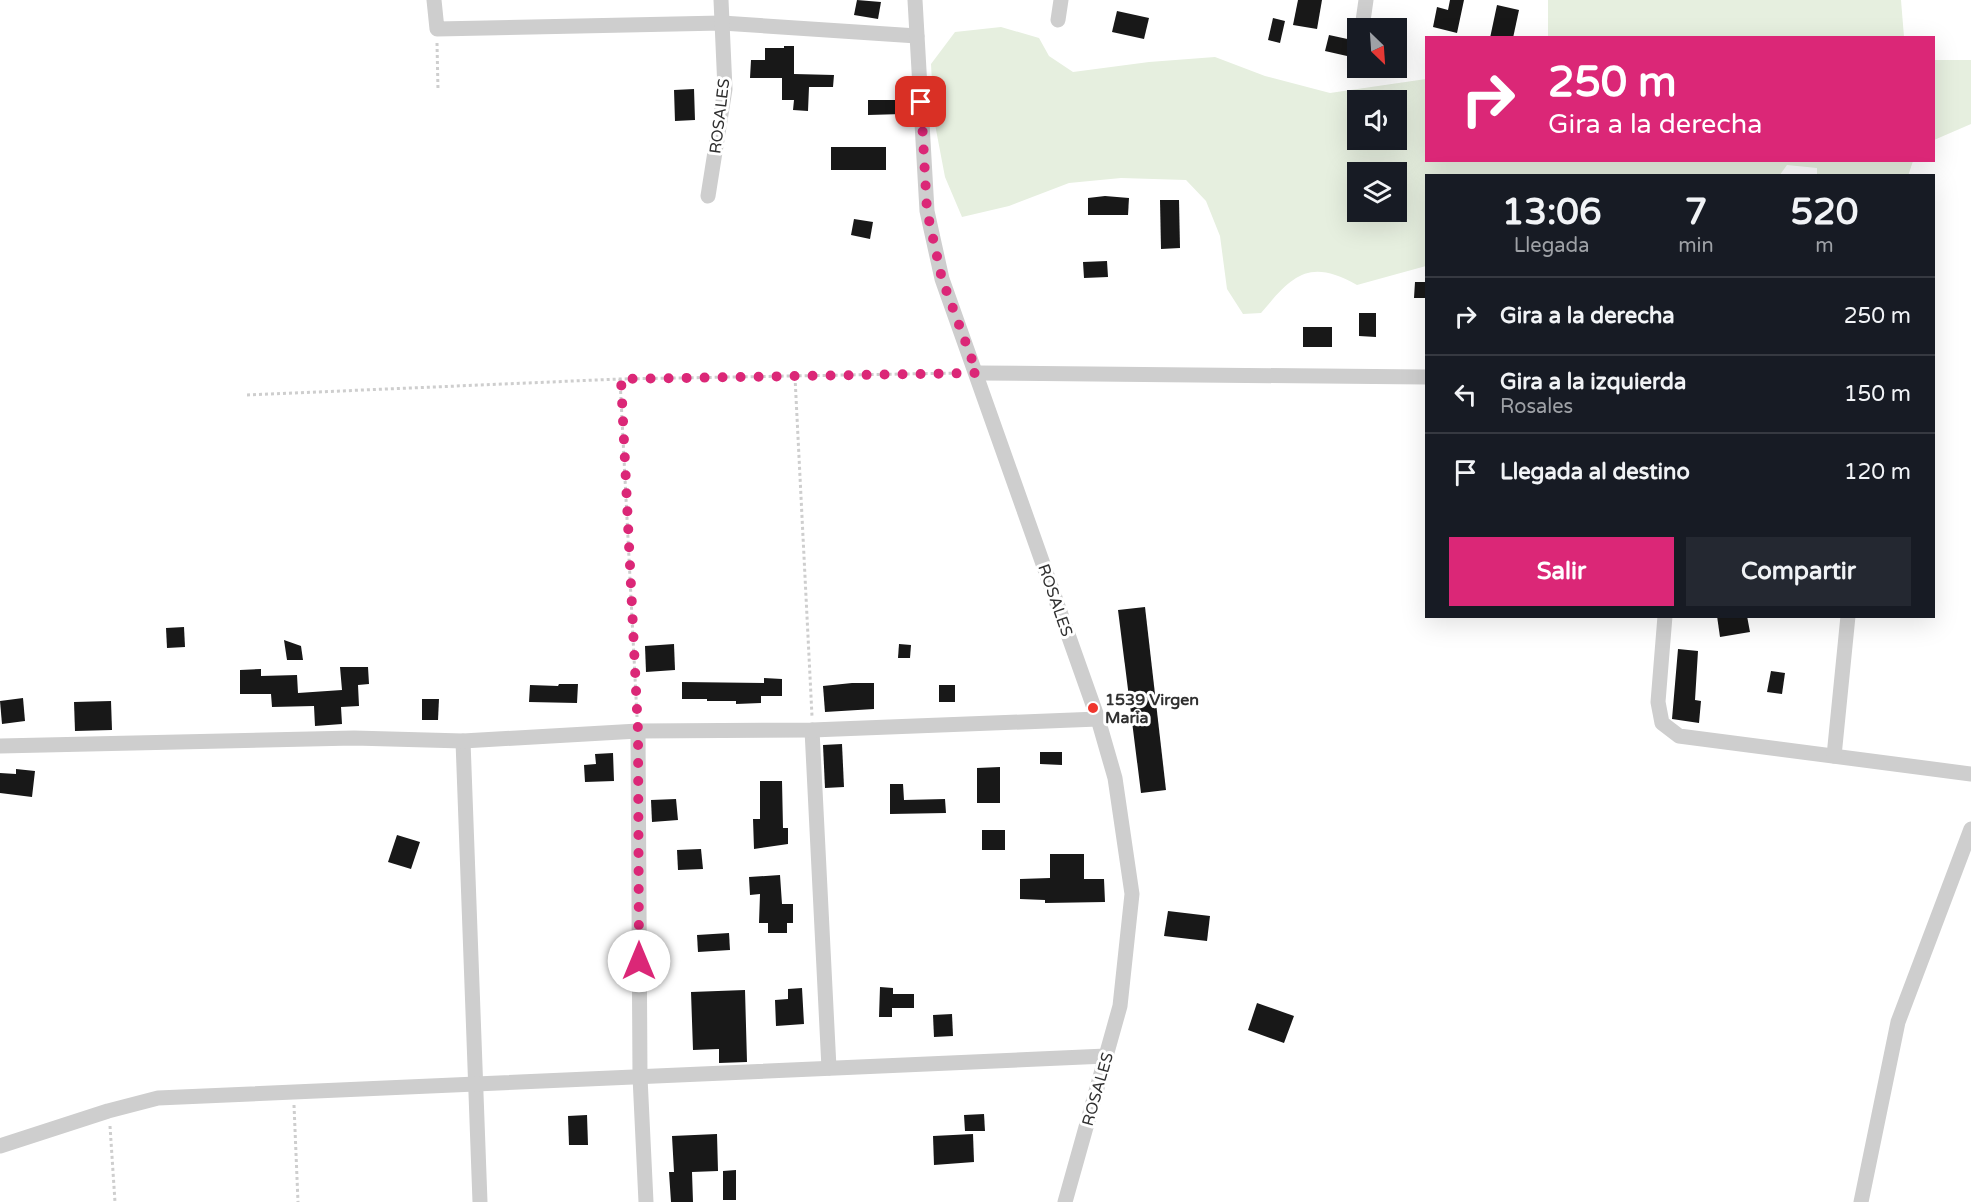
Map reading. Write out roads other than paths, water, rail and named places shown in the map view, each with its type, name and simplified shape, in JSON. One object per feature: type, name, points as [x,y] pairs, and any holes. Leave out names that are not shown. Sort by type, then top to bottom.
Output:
[{"type":"street","points":[[434,0],[437,30],[722,23],[918,36]]},
{"type":"street","name":"ROSALES","points":[[708,196],[725,89],[721,0]]},
{"type":"street","name":"ROSALES","points":[[915,0],[927,211],[942,279],[1098,719],[1115,778],[1132,894],[1120,1006],[1065,1202]]},
{"type":"street","points":[[1058,20],[1061,0]]},
{"type":"street","points":[[1363,18],[1366,0]]},
{"type":"street","points":[[977,373],[1425,377]]},
{"type":"street","points":[[1665,618],[1658,702],[1662,723],[1679,736],[1971,774]]},
{"type":"street","points":[[1834,756],[1848,618]]},
{"type":"street","points":[[0,747],[354,738],[463,741],[638,731],[812,730],[1098,719]]},
{"type":"street","points":[[812,730],[829,1068]]},
{"type":"street","points":[[638,731],[640,1077],[646,1202]]},
{"type":"street","points":[[463,741],[480,1202]]},
{"type":"street","points":[[1861,1202],[1898,1022],[1971,829]]},
{"type":"street","points":[[0,1146],[108,1111],[158,1098],[1106,1056]]},
{"type":"place","name":"1539 Virgen Maria","points":[[1093,708]]}]
